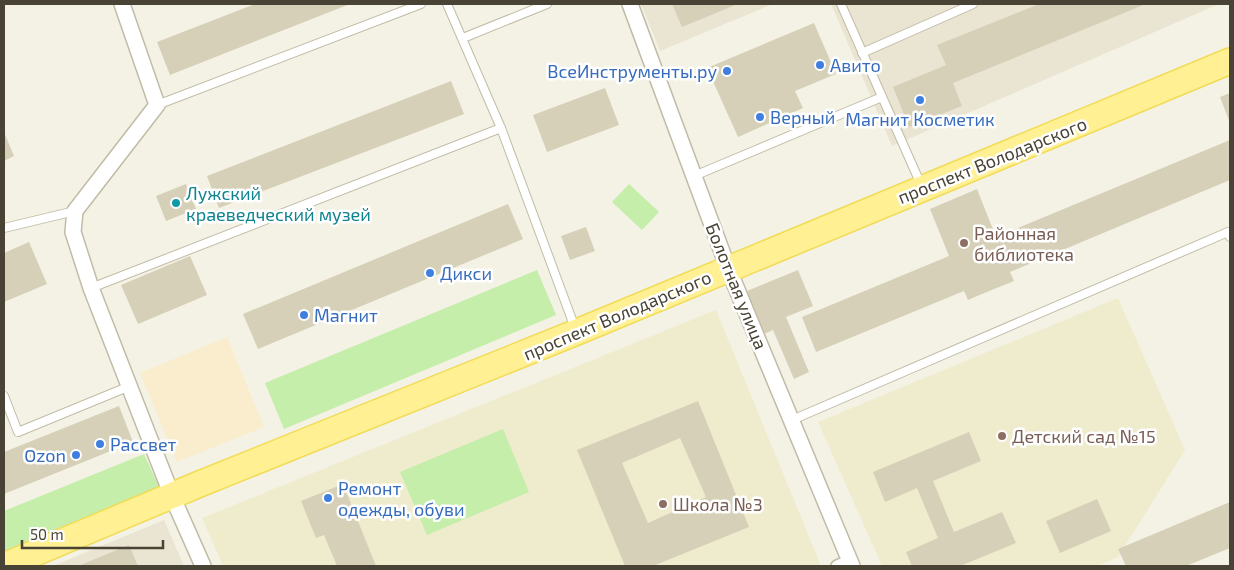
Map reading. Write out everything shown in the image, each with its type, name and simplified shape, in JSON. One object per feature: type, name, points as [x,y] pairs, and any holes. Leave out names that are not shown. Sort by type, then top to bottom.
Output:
[{"type":"main road","name":"проспект Володарского","points":[[4,566],[577,332],[1230,61]]},
{"type":"street","points":[[122,4],[157,105],[75,211],[73,232],[91,288],[172,496],[203,566]]},
{"type":"street","name":"Болотная улица","points":[[630,4],[728,268],[792,420],[846,564]]},
{"type":"lane","points":[[157,105],[421,4]]},
{"type":"lane","points":[[447,4],[501,128],[577,332]]},
{"type":"lane","points":[[463,38],[547,4]]},
{"type":"lane","points":[[841,4],[922,188]]},
{"type":"lane","points":[[862,53],[974,4]]},
{"type":"lane","points":[[694,176],[882,98]]},
{"type":"lane","points":[[91,288],[501,128]]},
{"type":"lane","points":[[4,228],[75,211]]},
{"type":"lane","points":[[792,420],[1228,232],[1230,237]]},
{"type":"lane","points":[[4,396],[18,432],[130,386]]},
{"type":"shaded area","points":[[641,4],[773,4],[660,51]]},
{"type":"shaded area","points":[[831,4],[1219,4],[892,146]]},
{"type":"shaded area","name":"Детский сад №15","points":[[1118,298],[1185,450],[1118,557],[1097,566],[882,566],[818,422]]},
{"type":"shaded area","points":[[716,310],[821,566],[223,566],[202,518]]},
{"type":"shaded area","points":[[227,337],[264,427],[177,462],[140,373]]},
{"type":"shaded area","points":[[164,520],[184,566],[53,566]]},
{"type":"green space","points":[[629,184],[659,212],[642,230],[612,202]]},
{"type":"green space","points":[[537,270],[556,315],[284,429],[265,383]]},
{"type":"green space","points":[[503,429],[529,492],[427,535],[400,472]]},
{"type":"green space","points":[[144,454],[159,487],[4,551],[4,511]]},
{"type":"building","points":[[255,4],[350,4],[170,75],[157,42]]},
{"type":"building","points":[[672,4],[738,4],[682,27]]},
{"type":"building","points":[[1039,4],[1146,4],[953,83],[962,106],[909,127],[893,87],[946,65],[937,45]]},
{"type":"building","points":[[814,23],[836,74],[795,91],[803,108],[738,137],[707,68]]},
{"type":"building","points":[[451,81],[464,114],[219,208],[207,176]]},
{"type":"building","points":[[605,88],[619,125],[547,152],[533,115]]},
{"type":"building","points":[[1230,93],[1230,123],[1220,97]]},
{"type":"building","points":[[4,132],[14,156],[4,161]]},
{"type":"building","points":[[1230,140],[1230,180],[1010,272],[1014,281],[968,300],[964,291],[816,352],[802,317],[949,256],[930,209],[977,189],[996,237]]},
{"type":"building","name":"Лужский краеведческий музей","points":[[186,184],[196,209],[166,221],[156,196]]},
{"type":"building","points":[[508,204],[523,239],[258,349],[243,314]]},
{"type":"building","points":[[586,227],[595,251],[570,260],[561,236]]},
{"type":"building","points":[[29,242],[47,284],[4,302],[4,253]]},
{"type":"building","points":[[190,256],[207,295],[138,324],[121,285]]},
{"type":"building","points":[[798,270],[813,306],[786,317],[809,372],[794,379],[773,330],[764,334],[747,291]]},
{"type":"building","points":[[698,401],[749,527],[653,566],[625,566],[577,450]],"holes":[[[680,438],[706,497],[648,523],[622,463]]]},
{"type":"building","points":[[119,406],[133,442],[4,494],[4,452]]},
{"type":"building","points":[[969,432],[981,461],[933,481],[954,532],[1002,512],[1016,543],[960,566],[912,566],[906,552],[938,538],[917,488],[885,502],[873,472]]},
{"type":"building","points":[[343,484],[376,566],[337,566],[324,535],[316,538],[301,501]]},
{"type":"building","points":[[1097,499],[1111,531],[1060,553],[1046,521]]},
{"type":"building","points":[[1230,502],[1230,548],[1186,566],[1126,566],[1118,549]]},
{"type":"building","points":[[129,545],[138,566],[78,566]]},
{"type":"place","name":"Авито","points":[[820,65]]},
{"type":"place","name":"ВсеИнструменты.ру","points":[[727,71]]},
{"type":"place","name":"Магнит Косметик","points":[[920,100]]},
{"type":"place","name":"Верный","points":[[760,117]]},
{"type":"place","name":"Лужский краеведческий музей","points":[[176,203]]},
{"type":"place","name":"Районная библиотека","points":[[964,243]]},
{"type":"place","name":"Дикси","points":[[430,273]]},
{"type":"place","name":"Магнит","points":[[304,315]]},
{"type":"place","name":"Детский сад №15","points":[[1002,436]]},
{"type":"place","name":"Рассвет","points":[[100,444]]},
{"type":"place","name":"Ozon","points":[[76,455]]},
{"type":"place","name":"Ремонт одежды, обуви","points":[[328,498]]},
{"type":"place","name":"Школа №3","points":[[663,504]]}]
